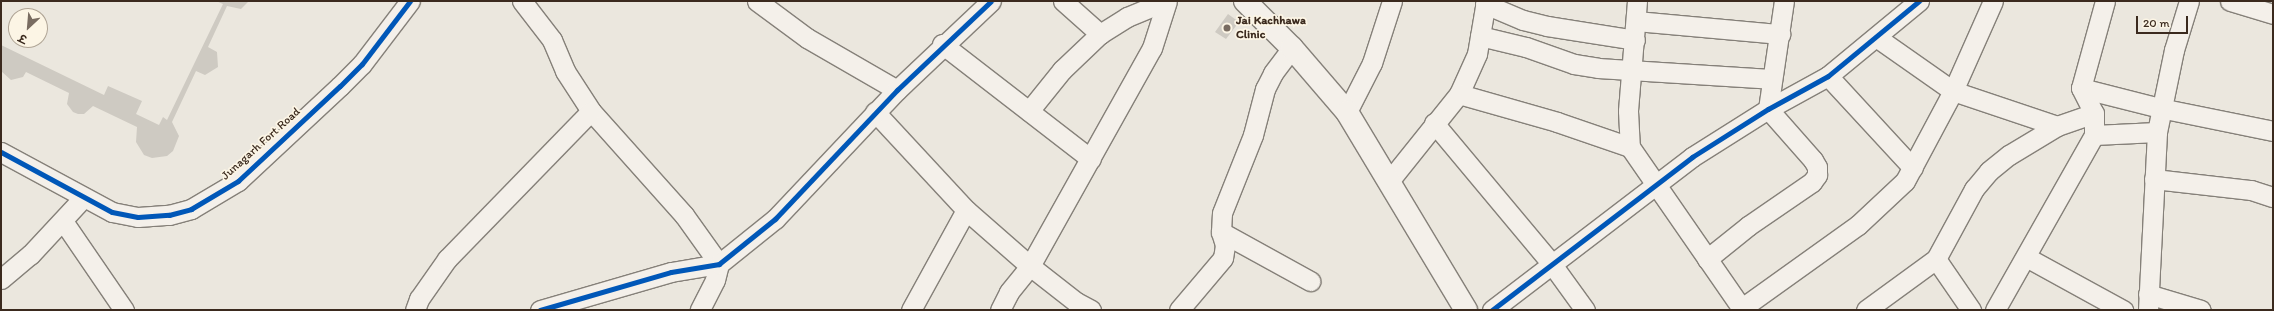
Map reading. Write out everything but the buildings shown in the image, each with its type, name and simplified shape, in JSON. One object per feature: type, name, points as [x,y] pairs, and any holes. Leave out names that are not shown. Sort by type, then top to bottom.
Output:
[{"type":"street","name":"Junagarh Fort Road","points":[[1,152],[83,198],[112,212],[138,217],[169,215],[190,209],[213,197],[238,181],[351,75],[410,1]]},
{"type":"street","points":[[522,1],[552,40],[565,71],[592,111],[684,215],[719,264],[715,280],[700,310]]},
{"type":"street","points":[[757,1],[807,38],[897,90]]},
{"type":"street","points":[[540,310],[671,272],[719,264],[776,219],[875,112],[942,44],[991,1]]},
{"type":"street","points":[[1063,1],[1100,34]]},
{"type":"street","points":[[1028,111],[1062,70],[1100,34],[1127,17],[1166,1]]},
{"type":"street","points":[[1000,310],[1009,292],[1030,266],[1152,48],[1166,1]]},
{"type":"street","points":[[1245,1],[1292,48],[1347,112],[1390,180],[1466,310]]},
{"type":"street","points":[[1347,112],[1372,62],[1392,1]]},
{"type":"street","points":[[1637,1],[1634,69],[1628,111],[1630,147],[1742,309],[1858,225],[1905,181],[1953,90],[1993,1]]},
{"type":"street","points":[[1707,259],[1748,226],[1812,182],[1817,175],[1817,167],[1813,160],[1768,109],[1771,78],[1780,34],[1784,1]]},
{"type":"street","points":[[1492,310],[1654,183],[1768,109],[1828,76],[1919,1]]},
{"type":"street","points":[[1995,310],[2026,257],[2050,210],[2094,135],[2094,113],[2081,88],[2105,1]]},
{"type":"street","points":[[2189,1],[2160,108],[2154,179],[2148,302],[2201,310]]},
{"type":"street","points":[[2230,1],[2273,14]]},
{"type":"street","points":[[1390,180],[1434,123],[1460,94],[1472,70],[1480,36],[1485,2],[1523,20],[1547,26],[1636,40]]},
{"type":"street","points":[[1636,21],[1780,34]]},
{"type":"street","points":[[1480,36],[1526,47],[1574,64],[1615,70],[1634,69],[1771,78]]},
{"type":"street","points":[[1876,37],[1953,90],[2057,126]]},
{"type":"street","points":[[942,44],[1091,159]]},
{"type":"street","points":[[1179,310],[1222,258],[1225,245],[1221,232],[1222,213],[1253,135],[1265,89],[1273,73],[1292,48]]},
{"type":"street","points":[[1828,76],[1913,168]]},
{"type":"street","points":[[2081,88],[2160,108],[2273,130]]},
{"type":"street","points":[[1460,94],[1557,122],[1630,147]]},
{"type":"street","points":[[415,310],[419,299],[447,259],[592,111]]},
{"type":"street","points":[[875,112],[966,210],[1030,266],[1076,302],[1091,310]]},
{"type":"street","points":[[1866,310],[1936,259],[1974,190],[1990,171],[2008,155],[2057,126],[2094,113]]},
{"type":"street","points":[[1434,123],[1551,263],[1585,310]]},
{"type":"street","points":[[2094,135],[2157,132]]},
{"type":"street","points":[[2154,179],[2251,190],[2273,197]]},
{"type":"street","points":[[1,279],[30,255],[83,198]]},
{"type":"street","points":[[911,310],[966,210]]},
{"type":"street","points":[[63,221],[124,310]]},
{"type":"street","points":[[1221,232],[1310,281]]},
{"type":"street","points":[[2026,257],[2123,310]]},
{"type":"street","points":[[1936,259],[1971,310]]},
{"type":"cycle path","points":[[1,152],[112,212],[138,217],[169,215],[191,209],[238,181],[340,86],[362,64],[410,1]]},
{"type":"cycle path","points":[[540,310],[671,272],[719,264],[775,219],[897,90],[991,1]]},
{"type":"cycle path","points":[[1492,310],[1692,157],[1768,109],[1828,76],[1919,1]]},
{"type":"place","name":"Jai Kachhawa Clinic","points":[[1227,28]]}]
